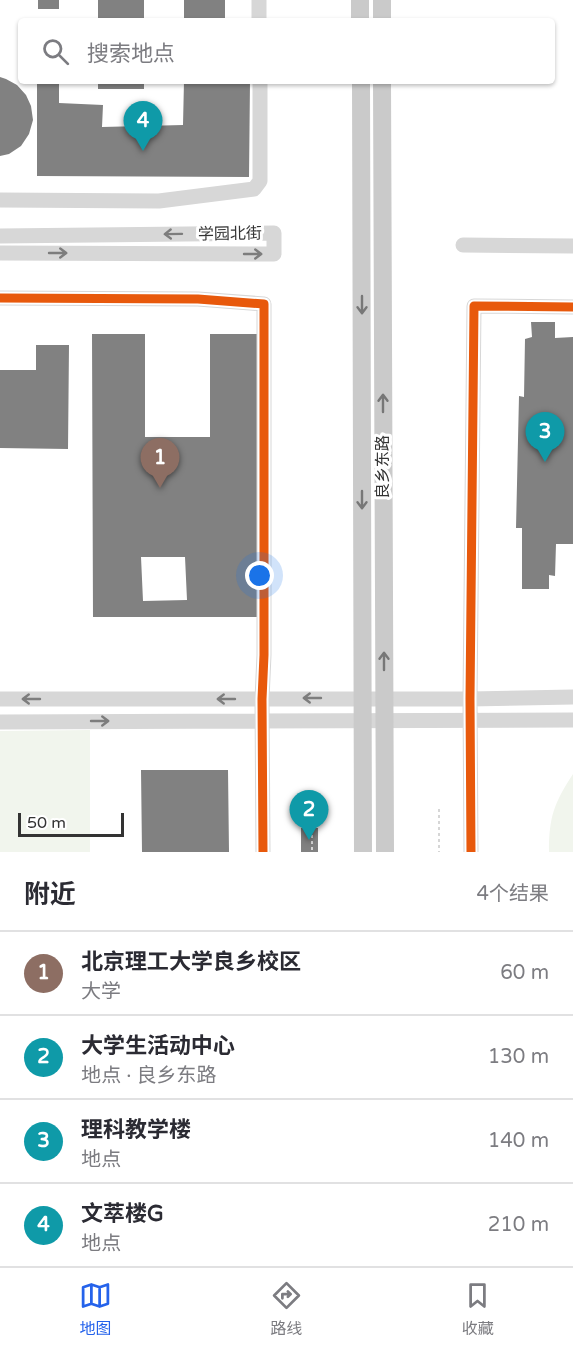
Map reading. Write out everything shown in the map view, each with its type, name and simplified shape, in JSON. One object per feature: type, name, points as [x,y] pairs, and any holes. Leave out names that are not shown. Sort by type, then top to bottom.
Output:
[{"type":"main road","points":[[360,0],[360,18]]},
{"type":"main road","points":[[382,0],[382,18]]},
{"type":"main road","name":"良乡东路","points":[[361,84],[363,852]]},
{"type":"main road","name":"良乡东路","points":[[382,84],[385,852]]},
{"type":"main road","points":[[362,246],[382,246]]},
{"type":"street","points":[[259,0],[259,18]]},
{"type":"street","points":[[0,200],[159,201],[254,189],[260,181],[260,84]]},
{"type":"street","name":"学园北街","points":[[0,236],[274,233],[274,254],[0,253]]},
{"type":"street","points":[[463,245],[573,246]]},
{"type":"street","points":[[0,298],[198,299],[264,304],[263,852]]},
{"type":"street","points":[[471,852],[462,699],[474,306],[573,307]]},
{"type":"street","points":[[0,699],[573,697]]},
{"type":"street","points":[[0,722],[573,720]]},
{"type":"path","points":[[439,809],[439,852]]},
{"type":"path","points":[[312,811],[312,852]]},
{"type":"shaded area","points":[[90,730],[90,852],[0,852],[0,731]]},
{"type":"shaded area","points":[[573,774],[573,852],[549,852],[554,811]]},
{"type":"building","points":[[38,0],[59,0],[59,9],[38,9]]},
{"type":"building","points":[[98,0],[144,0],[144,18],[98,18]]},
{"type":"building","points":[[184,0],[225,0],[225,18],[184,18]]},
{"type":"building","points":[[0,77],[17,85],[26,95],[31,106],[33,120],[29,134],[21,146],[9,154],[0,156]]},
{"type":"building","points":[[37,84],[59,84],[59,103],[103,105],[102,127],[183,125],[184,84],[250,84],[249,177],[37,176]]},
{"type":"building","points":[[98,84],[144,84],[144,89],[98,89]]},
{"type":"building","points":[[531,322],[555,322],[555,338],[573,337],[573,544],[556,544],[555,576],[549,575],[549,589],[522,589],[522,528],[516,528],[519,396],[524,397],[525,339],[532,337]]},
{"type":"building","points":[[92,334],[145,334],[145,437],[210,437],[210,334],[262,334],[262,617],[93,617]],"holes":[[[141,557],[185,557],[187,600],[143,601]]]},
{"type":"building","points":[[36,345],[69,345],[68,449],[0,448],[0,370],[36,370]]},
{"type":"building","points":[[141,770],[228,770],[229,852],[142,852]]},
{"type":"building","points":[[301,828],[318,828],[318,852],[301,852]]},
{"type":"cycle path","points":[[0,298],[198,299],[264,304],[263,852]]},
{"type":"cycle path","points":[[471,852],[470,699],[474,306],[573,307]]},
{"type":"place","name":"文萃楼G","points":[[143,151]]},
{"type":"place","name":"理科教学楼","points":[[545,462]]},
{"type":"place","name":"北京理工大学良乡校区","points":[[160,488]]},
{"type":"place","name":"大学生活动中心","points":[[309,840]]}]
